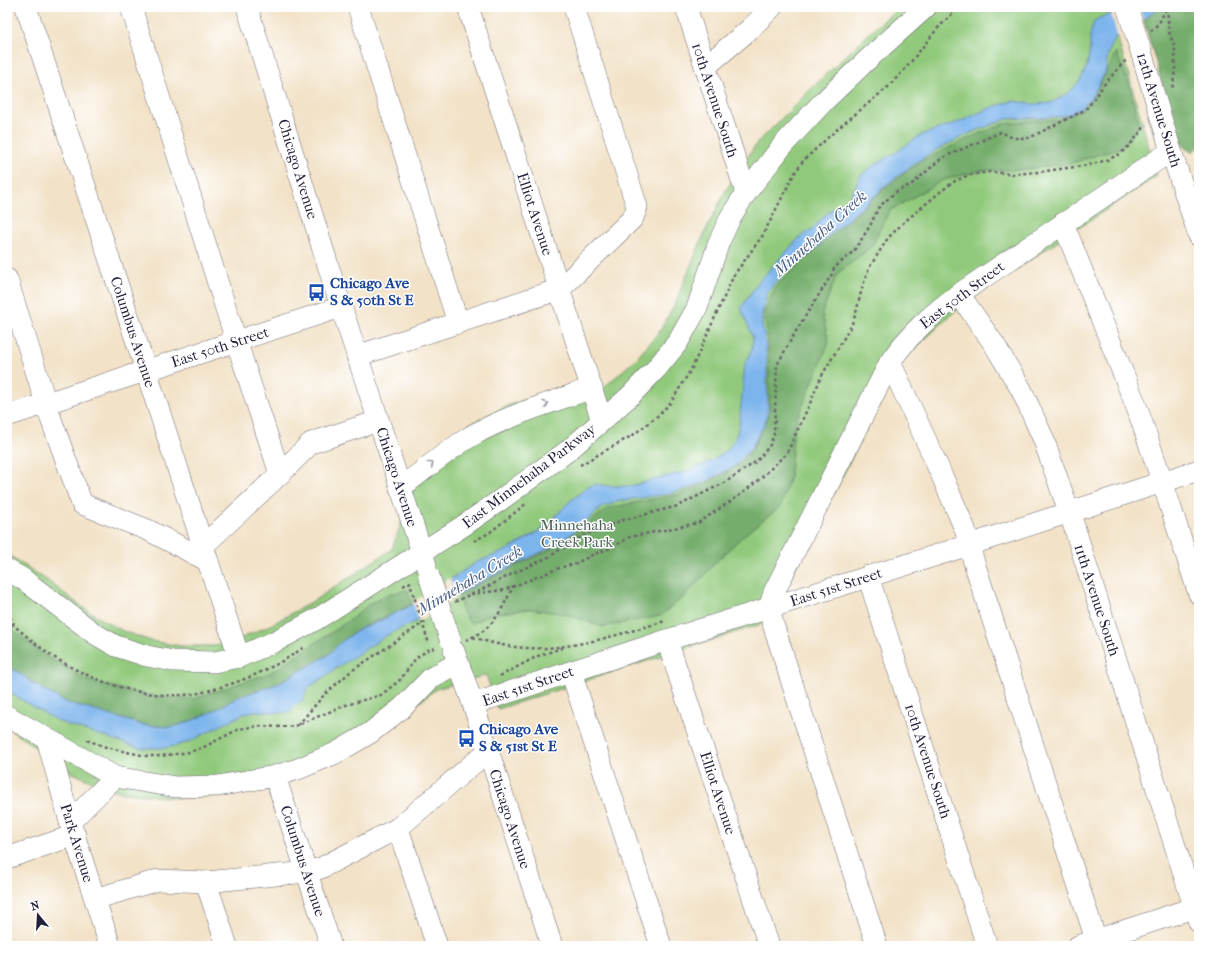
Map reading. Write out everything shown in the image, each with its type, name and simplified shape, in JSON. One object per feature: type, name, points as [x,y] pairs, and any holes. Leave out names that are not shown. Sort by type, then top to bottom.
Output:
[{"type":"street","name":"Columbus Avenue","points":[[26,7],[239,657]]},
{"type":"street","points":[[131,7],[280,474]]},
{"type":"street","name":"Chicago Avenue","points":[[248,7],[341,307],[457,663],[473,704],[552,946]]},
{"type":"street","points":[[358,7],[458,323]]},
{"type":"street","name":"Elliot Avenue","points":[[468,7],[602,421]]},
{"type":"street","points":[[357,356],[560,289],[633,218],[637,207],[574,7]]},
{"type":"street","name":"10th Avenue South","points":[[686,7],[746,193]]},
{"type":"street","points":[[705,67],[750,29],[772,7]]},
{"type":"street","name":"12th Avenue South","points":[[1127,7],[1138,47],[1199,236]]},
{"type":"street","name":"East Minnehaha Parkway","points":[[7,570],[23,579],[95,634],[116,646],[147,656],[173,661],[214,662],[239,657],[274,642],[317,619],[500,502],[569,450],[630,396],[656,369],[678,342],[697,308],[719,242],[731,216],[746,193],[783,145],[822,102],[866,61],[915,11]]},
{"type":"street","name":"East 50th Street","points":[[769,608],[774,592],[890,362],[901,346],[925,320],[959,294],[1171,151]]},
{"type":"street","points":[[1063,223],[1136,408],[1162,481],[1199,594]]},
{"type":"street","points":[[7,279],[46,403],[82,504],[205,554],[311,443],[378,421]]},
{"type":"street","name":"11th Avenue South","points":[[959,294],[994,344],[1021,389],[1043,438],[1069,512],[1197,912]]},
{"type":"street","name":"East 50th Street","points":[[7,416],[341,307]]},
{"type":"street","points":[[890,362],[965,530],[1091,944],[1197,912]]},
{"type":"street","points":[[400,488],[474,434],[512,416],[592,388]]},
{"type":"street","name":"East 51st Street","points":[[473,704],[667,640],[969,545],[1199,470]]},
{"type":"street","name":"10th Avenue South","points":[[868,576],[987,946]]},
{"type":"street","points":[[769,608],[877,946]]},
{"type":"street","name":"Elliot Avenue","points":[[667,640],[769,946]]},
{"type":"street","points":[[7,716],[115,777],[176,787],[218,786],[275,776],[298,769],[336,753],[370,733],[402,708],[431,678],[457,663]]},
{"type":"street","points":[[571,672],[661,946]]},
{"type":"street","name":"Park Avenue","points":[[47,739],[73,829],[110,946]]},
{"type":"street","points":[[95,899],[158,880],[206,882],[307,872],[321,868],[398,828],[488,750]]},
{"type":"street","name":"Columbus Avenue","points":[[275,776],[331,946]]},
{"type":"street","points":[[7,858],[73,829],[115,777]]},
{"type":"street","points":[[398,828],[437,946]]},
{"type":"street","points":[[206,882],[227,946]]},
{"type":"path","points":[[475,594],[516,572],[547,558],[573,540],[620,521],[678,506],[724,483],[751,466],[762,456],[770,445],[774,434],[777,365],[796,331],[832,274],[834,268],[854,251],[870,226],[878,208],[897,192],[917,180],[942,158],[1001,132],[1012,138],[1029,138],[1081,112],[1088,107],[1106,82],[1159,23],[1167,7]]},
{"type":"path","points":[[1167,7],[1169,32],[1175,48],[1175,70],[1172,90]]},
{"type":"path","points":[[454,602],[467,595],[504,590],[556,569],[575,564],[592,555],[611,548],[630,536],[698,523],[740,495],[787,453],[806,414],[821,377],[851,326],[862,288],[874,259],[888,238],[940,192],[955,181],[969,175],[990,172],[1015,174],[1079,167],[1107,160],[1120,154],[1130,145],[1158,109]]},
{"type":"path","points":[[410,585],[431,648]]},
{"type":"path","points":[[86,740],[106,747],[146,756],[161,756],[190,752],[204,747],[239,729],[258,726],[281,727],[298,725],[346,705],[381,695],[400,680],[416,658],[431,648],[473,637],[482,632],[505,605],[513,586]]},
{"type":"path","points":[[7,612],[16,626]]},
{"type":"path","points":[[298,725],[324,695],[350,672],[429,618]]},
{"type":"path","points":[[498,677],[538,656],[569,646],[627,632],[671,619]]},
{"type":"path","points":[[473,637],[492,644],[518,648],[569,646]]},
{"type":"green space","name":"Minnehaha Creek Park","points":[[899,7],[1108,7],[1157,176],[983,291],[953,313],[904,359],[873,416],[768,622],[498,709],[486,675],[436,689],[410,710],[263,788],[231,795],[176,798],[124,793],[94,783],[65,769],[7,727],[7,554],[48,581],[99,618],[123,631],[151,641],[181,646],[214,646],[239,639],[269,626],[315,600],[392,549],[414,487],[416,463],[447,439],[468,425],[509,405],[567,386],[600,391],[637,358],[659,332],[673,308],[704,234],[726,190],[757,143],[815,85]]},
{"type":"green space","points":[[1140,7],[1199,7],[1199,146],[1192,152],[1185,148],[1175,128]]},
{"type":"green space","points":[[1116,52],[1129,84],[1139,126],[1122,147],[1072,163],[1019,170],[983,170],[943,180],[889,211],[872,246],[837,274],[822,313],[829,342],[794,427],[790,476],[781,506],[744,535],[719,559],[686,595],[660,616],[603,627],[565,614],[530,609],[492,614],[470,624],[462,610],[459,596],[480,583],[558,546],[608,508],[680,494],[711,481],[740,464],[753,448],[770,413],[768,339],[764,313],[776,286],[886,187],[921,161],[971,137],[1003,124],[1038,120],[1058,120],[1084,108],[1094,96]]},
{"type":"green space","points":[[408,590],[412,604],[396,613],[363,627],[342,641],[328,655],[277,684],[238,697],[217,709],[180,725],[169,727],[143,725],[65,702],[35,685],[21,674],[7,666],[7,625],[43,654],[87,680],[132,692],[169,698],[193,699],[270,673],[350,620],[369,604],[388,594]]},
{"type":"water","name":"Minnehaha Creek","points":[[1124,7],[1158,7],[1121,36],[1116,36],[1108,54],[1105,73],[1091,98],[1081,108],[1070,114],[1057,117],[1007,119],[970,133],[936,150],[918,161],[886,185],[809,255],[794,265],[773,285],[767,294],[762,314],[762,324],[766,345],[768,410],[765,423],[752,447],[735,466],[692,487],[668,494],[620,501],[602,507],[560,543],[474,585],[415,622],[389,634],[341,665],[308,688],[303,700],[295,705],[288,713],[254,711],[242,715],[188,742],[176,746],[164,748],[140,748],[65,724],[7,691],[7,666],[21,674],[35,685],[65,702],[143,725],[169,727],[180,725],[217,709],[238,697],[277,684],[328,655],[342,641],[363,627],[375,623],[408,607],[477,562],[505,551],[533,535],[547,525],[569,502],[588,487],[596,484],[607,486],[631,486],[685,472],[702,466],[721,455],[730,447],[735,439],[739,427],[745,364],[752,349],[753,338],[741,308],[757,284],[772,267],[799,238],[814,228],[824,216],[844,203],[850,197],[862,174],[921,135],[959,122],[992,107],[1013,101],[1033,104],[1051,103],[1073,89],[1081,79],[1087,66],[1090,49],[1090,35],[1094,22],[1099,18]]},
{"type":"pier","points":[[1120,7],[1139,7],[1144,21],[1123,37],[1118,38],[1111,13]]},
{"type":"pier","points":[[450,578],[456,598],[419,622],[413,602]]},
{"type":"place","name":"Chicago Ave S & 50th St E","points":[[317,292]]},
{"type":"place","name":"Chicago Ave S & 51st St E","points":[[466,738]]}]
